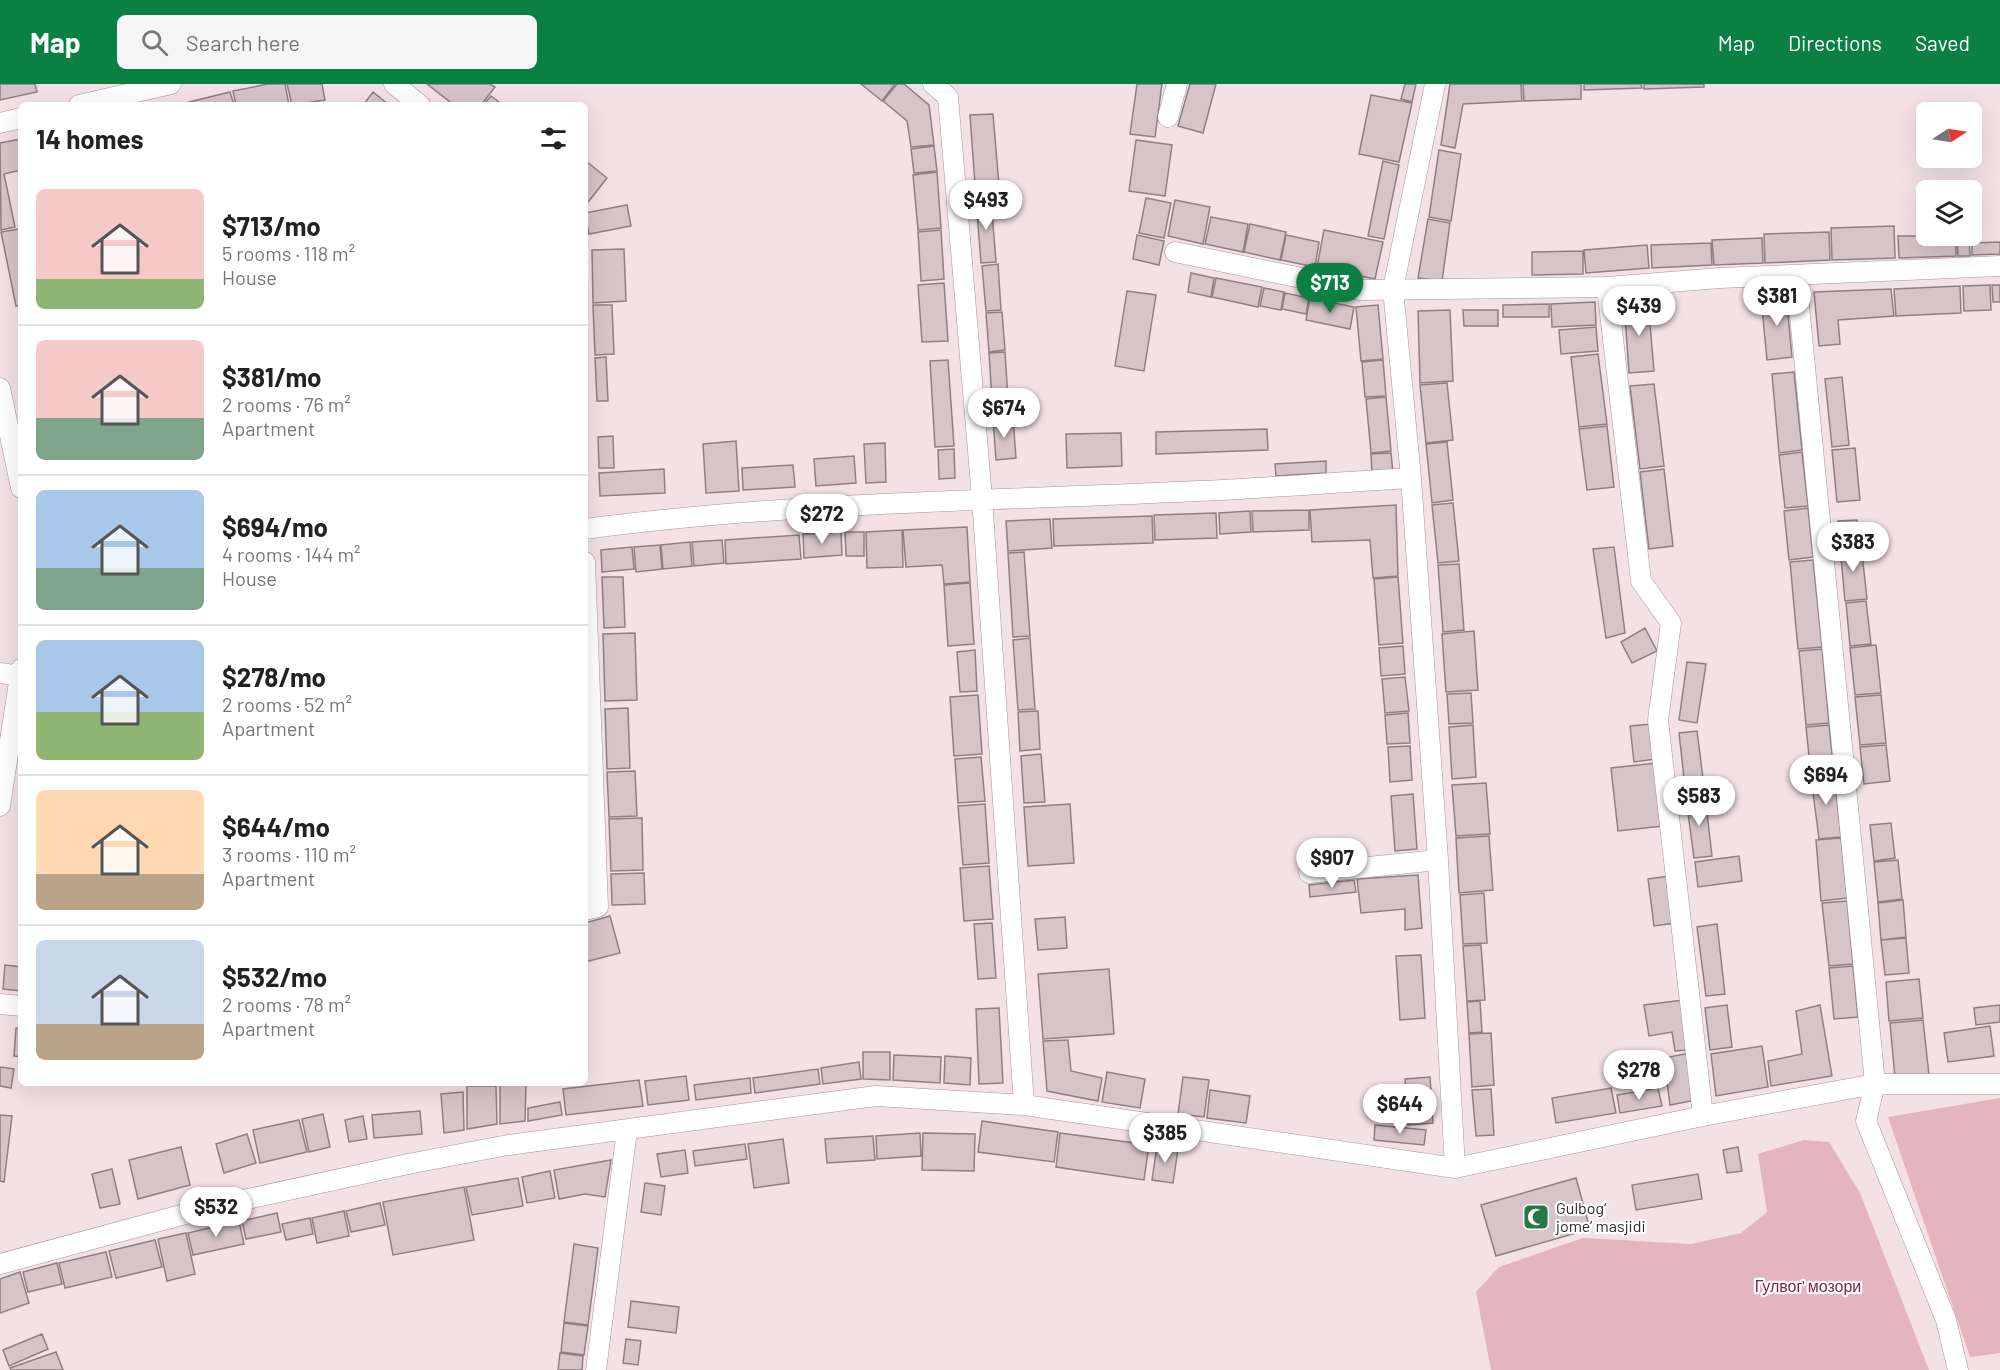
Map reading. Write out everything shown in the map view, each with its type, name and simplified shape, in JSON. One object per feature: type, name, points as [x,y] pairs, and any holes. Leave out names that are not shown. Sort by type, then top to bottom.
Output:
[{"type":"street","points":[[92,102],[171,84]]},
{"type":"street","points":[[394,84],[416,102]]},
{"type":"street","points":[[933,84],[948,97],[981,498],[1024,1106]]},
{"type":"street","points":[[1168,117],[1177,84]]},
{"type":"street","points":[[1435,84],[1393,289],[1411,478],[1438,860],[1455,1168]]},
{"type":"street","points":[[0,123],[18,119]]},
{"type":"street","points":[[1175,252],[1360,290],[1607,287],[1796,275],[2000,266]]},
{"type":"street","points":[[1796,275],[1875,1084],[1866,1121],[1946,1320],[1958,1370]]},
{"type":"street","points":[[1607,287],[1641,581],[1671,623],[1658,720],[1703,1116]]},
{"type":"street","points":[[0,388],[18,474]]},
{"type":"street","points":[[588,529],[679,516],[981,498],[1198,491],[1411,478]]},
{"type":"street","points":[[588,642],[598,907],[588,909]]},
{"type":"street","points":[[0,673],[18,676]]},
{"type":"street","points":[[0,806],[18,689]]},
{"type":"street","points":[[1309,873],[1438,860]]},
{"type":"street","points":[[0,1004],[18,1006]]},
{"type":"street","points":[[0,1264],[211,1207],[408,1164],[508,1146],[876,1096],[1024,1106],[1455,1168],[1703,1116],[1875,1084],[2000,1084]]},
{"type":"street","points":[[596,1370],[627,1130]]},
{"type":"green space","points":[[2000,1098],[2000,1353],[1970,1357],[1888,1117]]},
{"type":"green space","name":"Гулвог' мозори","points":[[1804,1140],[1829,1142],[1860,1193],[1929,1370],[1491,1370],[1476,1292],[1499,1267],[1583,1238],[1691,1244],[1741,1233],[1767,1212],[1758,1154]]},
{"type":"building","points":[[0,84],[35,84],[37,92],[0,100]]},
{"type":"building","points":[[268,84],[285,84],[288,102],[235,102],[233,91]]},
{"type":"building","points":[[287,84],[322,84],[325,100],[291,102]]},
{"type":"building","points":[[427,84],[490,84],[495,87],[483,102],[450,102]]},
{"type":"building","points":[[861,84],[895,84],[882,101]]},
{"type":"building","points":[[897,84],[904,84],[929,105],[934,145],[911,147],[907,121],[883,101]]},
{"type":"building","points":[[1137,84],[1162,84],[1155,137],[1130,134]]},
{"type":"building","points":[[1190,84],[1216,84],[1203,133],[1178,126]]},
{"type":"building","points":[[1405,84],[1416,84],[1412,102],[1401,99]]},
{"type":"building","points":[[1450,84],[1521,84],[1522,101],[1463,104],[1455,148],[1441,145]]},
{"type":"building","points":[[1523,84],[1581,84],[1581,99],[1524,101]]},
{"type":"building","points":[[1584,84],[1641,84],[1642,88],[1584,90]]},
{"type":"building","points":[[1644,84],[1704,84],[1704,87],[1644,89]]},
{"type":"building","points":[[230,92],[233,102],[189,102]]},
{"type":"building","points":[[373,92],[385,102],[365,102]]},
{"type":"building","points":[[1371,95],[1412,103],[1399,162],[1359,154]]},
{"type":"building","points":[[491,96],[499,102],[486,102]]},
{"type":"building","points":[[993,114],[1000,197],[976,199],[970,115]]},
{"type":"building","points":[[18,140],[18,171],[4,174],[15,227],[1,230],[0,143]]},
{"type":"building","points":[[1136,140],[1172,145],[1165,196],[1129,191]]},
{"type":"building","points":[[934,146],[937,171],[914,173],[911,149]]},
{"type":"building","points":[[1439,150],[1461,154],[1451,221],[1429,217]]},
{"type":"building","points":[[1383,161],[1399,165],[1384,239],[1368,236]]},
{"type":"building","points":[[588,163],[607,178],[588,202]]},
{"type":"building","points":[[937,172],[941,228],[918,230],[913,175]]},
{"type":"building","points":[[1146,198],[1171,203],[1164,238],[1139,233]]},
{"type":"building","points":[[991,199],[996,262],[981,263],[976,200]]},
{"type":"building","points":[[1175,200],[1210,207],[1203,244],[1168,236]]},
{"type":"building","points":[[627,205],[631,226],[589,234],[588,212]]},
{"type":"building","points":[[1211,217],[1248,224],[1243,252],[1205,244]]},
{"type":"building","points":[[1428,219],[1450,223],[1442,281],[1418,278]]},
{"type":"building","points":[[1250,224],[1286,232],[1280,260],[1244,252]]},
{"type":"building","points":[[1894,226],[1895,258],[1832,260],[1831,228]]},
{"type":"building","points":[[18,229],[18,306],[16,306],[1,232]]},
{"type":"building","points":[[941,230],[944,279],[921,281],[918,232]]},
{"type":"building","points":[[1324,230],[1383,242],[1375,279],[1317,267]]},
{"type":"building","points":[[1829,232],[1830,260],[1765,263],[1764,234]]},
{"type":"building","points":[[1137,235],[1164,241],[1159,265],[1133,259]]},
{"type":"building","points":[[1286,235],[1319,242],[1315,267],[1281,260]]},
{"type":"building","points":[[1898,236],[1916,236],[1916,246],[1956,246],[1956,256],[1899,258]]},
{"type":"building","points":[[1762,238],[1763,263],[1714,265],[1712,240]]},
{"type":"building","points":[[2000,242],[2000,254],[1972,255],[1972,246],[1982,246],[1982,243]]},
{"type":"building","points":[[1711,243],[1712,265],[1652,268],[1651,245]]},
{"type":"building","points":[[1647,245],[1649,268],[1586,273],[1584,250]]},
{"type":"building","points":[[1958,246],[1970,246],[1970,256],[1958,256]]},
{"type":"building","points":[[624,249],[626,301],[593,303],[592,250]]},
{"type":"building","points":[[1583,251],[1583,274],[1532,275],[1532,252]]},
{"type":"building","points":[[998,264],[1001,310],[986,311],[982,266]]},
{"type":"building","points":[[1191,273],[1214,278],[1211,297],[1188,292]]},
{"type":"building","points":[[1216,278],[1262,287],[1258,307],[1212,297]]},
{"type":"building","points":[[944,283],[948,341],[922,342],[918,285]]},
{"type":"building","points":[[1990,285],[1991,310],[1964,311],[1963,286]]},
{"type":"building","points":[[1992,285],[2000,285],[2000,302],[1993,302]]},
{"type":"building","points":[[1960,286],[1961,313],[1896,316],[1894,289]]},
{"type":"building","points":[[1264,288],[1284,292],[1281,310],[1260,306]]},
{"type":"building","points":[[1891,289],[1894,316],[1838,320],[1840,344],[1819,346],[1814,292]]},
{"type":"building","points":[[1127,291],[1156,295],[1144,371],[1115,366]]},
{"type":"building","points":[[1285,293],[1309,298],[1306,314],[1282,309]]},
{"type":"building","points":[[1786,294],[1792,357],[1767,360],[1761,297]]},
{"type":"building","points":[[1310,298],[1354,307],[1350,329],[1306,320]]},
{"type":"building","points":[[1648,300],[1654,371],[1629,373],[1624,301]]},
{"type":"building","points":[[1595,302],[1596,325],[1552,327],[1551,304]]},
{"type":"building","points":[[1549,304],[1549,317],[1503,317],[1503,305]]},
{"type":"building","points":[[593,305],[612,305],[614,354],[595,355]]},
{"type":"building","points":[[1378,305],[1383,359],[1361,361],[1356,307]]},
{"type":"building","points":[[1450,310],[1453,381],[1420,383],[1418,311]]},
{"type":"building","points":[[1463,310],[1498,310],[1498,326],[1464,326]]},
{"type":"building","points":[[1002,312],[1005,350],[989,352],[986,313]]},
{"type":"building","points":[[1596,327],[1598,351],[1561,354],[1559,330]]},
{"type":"building","points":[[1005,352],[1009,416],[993,417],[989,353]]},
{"type":"building","points":[[1598,354],[1607,424],[1579,427],[1571,357]]},
{"type":"building","points":[[606,357],[608,401],[597,401],[595,358]]},
{"type":"building","points":[[948,360],[954,446],[935,447],[930,361]]},
{"type":"building","points":[[1383,360],[1386,396],[1365,397],[1362,362]]},
{"type":"building","points":[[1794,372],[1802,450],[1779,453],[1772,374]]},
{"type":"building","points":[[1842,377],[1849,445],[1832,447],[1825,379]]},
{"type":"building","points":[[1447,383],[1453,440],[1426,443],[1420,385]]},
{"type":"building","points":[[1654,384],[1664,466],[1640,469],[1630,386]]},
{"type":"building","points":[[1386,397],[1391,451],[1371,453],[1366,399]]},
{"type":"building","points":[[1013,418],[1016,458],[996,460],[993,419]]},
{"type":"building","points":[[1607,426],[1614,487],[1587,490],[1579,429]]},
{"type":"building","points":[[1267,429],[1268,450],[1156,454],[1156,432]]},
{"type":"building","points":[[1121,433],[1122,466],[1067,468],[1066,434]]},
{"type":"building","points":[[613,436],[614,468],[599,468],[598,437]]},
{"type":"building","points":[[736,441],[739,491],[706,493],[703,444]]},
{"type":"building","points":[[1447,442],[1453,500],[1432,503],[1426,444]]},
{"type":"building","points":[[885,443],[886,482],[866,483],[864,444]]},
{"type":"building","points":[[1855,448],[1860,500],[1837,502],[1832,450]]},
{"type":"building","points":[[954,449],[955,478],[939,479],[938,450]]},
{"type":"building","points":[[1802,452],[1808,506],[1785,508],[1779,455]]},
{"type":"building","points":[[1391,453],[1393,473],[1372,474],[1371,454]]},
{"type":"building","points":[[854,456],[856,483],[816,486],[814,459]]},
{"type":"building","points":[[1326,461],[1326,473],[1276,476],[1275,464]]},
{"type":"building","points":[[793,465],[795,487],[743,490],[742,468]]},
{"type":"building","points":[[664,469],[665,493],[600,496],[599,473]]},
{"type":"building","points":[[1664,469],[1673,546],[1649,549],[1640,472]]},
{"type":"building","points":[[1453,503],[1459,561],[1438,563],[1432,505]]},
{"type":"building","points":[[1396,505],[1398,576],[1373,578],[1370,540],[1312,542],[1310,510]]},
{"type":"building","points":[[1808,508],[1813,557],[1789,560],[1784,511]]},
{"type":"building","points":[[1309,510],[1309,530],[1253,532],[1252,511]]},
{"type":"building","points":[[1250,511],[1251,532],[1220,534],[1219,513]]},
{"type":"building","points":[[1216,513],[1217,538],[1155,540],[1154,515]]},
{"type":"building","points":[[1152,516],[1153,543],[1054,546],[1053,519]]},
{"type":"building","points":[[1050,519],[1052,548],[1008,551],[1006,521]]},
{"type":"building","points":[[1857,520],[1859,540],[1840,542],[1838,521]]},
{"type":"building","points":[[967,527],[970,582],[944,584],[942,565],[906,567],[903,530]]},
{"type":"building","points":[[902,530],[903,567],[867,568],[866,532]]},
{"type":"building","points":[[841,532],[842,555],[804,558],[803,534]]},
{"type":"building","points":[[845,532],[864,532],[864,556],[846,556]]},
{"type":"building","points":[[799,535],[801,559],[726,564],[725,540]]},
{"type":"building","points":[[722,540],[724,563],[694,566],[692,542]]},
{"type":"building","points":[[690,542],[692,566],[663,569],[661,545]]},
{"type":"building","points":[[1861,544],[1867,599],[1845,601],[1840,546]]},
{"type":"building","points":[[660,545],[662,569],[636,572],[634,547]]},
{"type":"building","points":[[632,547],[634,569],[602,572],[601,550]]},
{"type":"building","points":[[1614,547],[1625,633],[1606,638],[1593,549]]},
{"type":"building","points":[[1024,552],[1030,636],[1013,637],[1008,553]]},
{"type":"building","points":[[1813,560],[1822,647],[1798,649],[1790,562]]},
{"type":"building","points":[[1459,564],[1464,630],[1443,632],[1438,565]]},
{"type":"building","points":[[602,577],[623,577],[625,627],[604,628]]},
{"type":"building","points":[[1398,577],[1403,643],[1379,645],[1374,579]]},
{"type":"building","points":[[970,583],[974,644],[948,646],[944,585]]},
{"type":"building","points":[[1866,601],[1871,644],[1850,646],[1846,603]]},
{"type":"building","points":[[1645,628],[1657,651],[1632,663],[1621,642]]},
{"type":"building","points":[[1474,631],[1478,690],[1446,692],[1442,634]]},
{"type":"building","points":[[635,633],[637,700],[605,701],[603,634]]},
{"type":"building","points":[[1030,638],[1035,709],[1018,710],[1013,640]]},
{"type":"building","points":[[1876,645],[1881,693],[1855,695],[1850,648]]},
{"type":"building","points":[[1403,646],[1405,674],[1381,676],[1379,648]]},
{"type":"building","points":[[1822,649],[1829,723],[1806,725],[1799,651]]},
{"type":"building","points":[[975,650],[977,691],[960,692],[957,652]]},
{"type":"building","points":[[1687,662],[1706,664],[1697,723],[1679,720]]},
{"type":"building","points":[[1405,677],[1409,711],[1385,713],[1382,679]]},
{"type":"building","points":[[1471,693],[1473,723],[1449,724],[1447,694]]},
{"type":"building","points":[[978,695],[982,754],[954,756],[950,697]]},
{"type":"building","points":[[1881,695],[1886,743],[1860,745],[1855,697]]},
{"type":"building","points":[[628,708],[630,768],[607,769],[605,709]]},
{"type":"building","points":[[1038,711],[1040,749],[1020,751],[1018,712]]},
{"type":"building","points":[[1408,713],[1410,743],[1387,744],[1385,715]]},
{"type":"building","points":[[1651,724],[1655,759],[1634,762],[1630,726]]},
{"type":"building","points":[[1473,725],[1476,777],[1452,779],[1449,727]]},
{"type":"building","points":[[1829,725],[1834,772],[1811,775],[1806,727]]},
{"type":"building","points":[[1697,731],[1705,794],[1686,796],[1679,733]]},
{"type":"building","points":[[1886,745],[1890,781],[1864,784],[1860,747]]},
{"type":"building","points":[[1410,746],[1412,780],[1390,782],[1388,747]]},
{"type":"building","points":[[1041,754],[1045,802],[1024,803],[1021,756]]},
{"type":"building","points":[[981,757],[985,801],[958,803],[955,759]]},
{"type":"building","points":[[1656,763],[1663,826],[1618,831],[1611,768]]},
{"type":"building","points":[[635,771],[637,816],[609,817],[607,772]]},
{"type":"building","points":[[1834,774],[1841,837],[1819,839],[1811,777]]},
{"type":"building","points":[[1486,783],[1490,834],[1456,836],[1452,785]]},
{"type":"building","points":[[1413,794],[1417,849],[1395,851],[1391,796]]},
{"type":"building","points":[[1705,796],[1712,856],[1694,858],[1686,798]]},
{"type":"building","points":[[985,804],[989,863],[963,865],[958,806]]},
{"type":"building","points":[[1070,804],[1074,863],[1028,866],[1024,807]]},
{"type":"building","points":[[642,818],[643,870],[611,871],[609,819]]},
{"type":"building","points":[[1891,823],[1895,858],[1874,861],[1870,825]]},
{"type":"building","points":[[1489,836],[1493,890],[1459,893],[1456,838]]},
{"type":"building","points":[[1841,838],[1847,898],[1821,901],[1816,840]]},
{"type":"building","points":[[1739,856],[1742,881],[1698,887],[1695,862]]},
{"type":"building","points":[[1898,860],[1902,899],[1878,902],[1874,862]]},
{"type":"building","points":[[989,866],[993,919],[964,921],[960,868]]},
{"type":"building","points":[[644,873],[645,904],[612,905],[611,874]]},
{"type":"building","points":[[1418,875],[1422,928],[1405,930],[1405,909],[1361,913],[1357,879]]},
{"type":"building","points":[[1669,876],[1675,923],[1654,926],[1648,879]]},
{"type":"building","points":[[1354,880],[1356,892],[1310,897],[1309,885]]},
{"type":"building","points":[[1484,893],[1487,943],[1463,944],[1460,895]]},
{"type":"building","points":[[1903,900],[1906,937],[1881,940],[1878,903]]},
{"type":"building","points":[[1847,901],[1853,964],[1829,966],[1822,903]]},
{"type":"building","points":[[610,916],[620,953],[588,961],[588,922]]},
{"type":"building","points":[[1065,917],[1067,948],[1038,950],[1035,919]]},
{"type":"building","points":[[992,923],[996,978],[978,979],[974,924]]},
{"type":"building","points":[[1717,924],[1725,994],[1706,996],[1697,927]]},
{"type":"building","points":[[1906,938],[1909,973],[1885,975],[1881,940]]},
{"type":"building","points":[[1481,945],[1485,1000],[1467,1001],[1463,946]]},
{"type":"building","points":[[1421,955],[1425,1018],[1400,1020],[1396,956]]},
{"type":"building","points":[[5,965],[18,967],[18,991],[3,989]]},
{"type":"building","points":[[1853,966],[1858,1017],[1834,1019],[1829,968]]},
{"type":"building","points":[[1109,969],[1114,1034],[1043,1039],[1038,974]]},
{"type":"building","points":[[1919,979],[1923,1018],[1889,1021],[1886,982]]},
{"type":"building","points":[[1683,1000],[1689,1050],[1675,1051],[1672,1032],[1649,1036],[1644,1005]]},
{"type":"building","points":[[1480,1001],[1482,1032],[1469,1033],[1467,1002]]},
{"type":"building","points":[[1727,1005],[1732,1047],[1710,1050],[1705,1008]]},
{"type":"building","points":[[1820,1005],[1832,1076],[1771,1086],[1768,1061],[1802,1054],[1796,1011]]},
{"type":"building","points":[[2000,1005],[2000,1022],[1976,1025],[1974,1008]]},
{"type":"building","points":[[999,1008],[1003,1083],[979,1084],[976,1009]]},
{"type":"building","points":[[1923,1020],[1929,1075],[1895,1078],[1890,1023]]},
{"type":"building","points":[[1990,1026],[1994,1056],[1948,1062],[1944,1033]]},
{"type":"building","points":[[16,1028],[18,1028],[18,1057],[14,1056]]},
{"type":"building","points":[[1491,1033],[1494,1085],[1472,1087],[1469,1034]]},
{"type":"building","points":[[1068,1040],[1071,1071],[1102,1078],[1098,1101],[1047,1091],[1043,1041]]},
{"type":"building","points":[[1762,1046],[1768,1087],[1716,1096],[1711,1054]]},
{"type":"building","points":[[863,1052],[890,1052],[890,1080],[863,1079]]},
{"type":"building","points":[[1690,1053],[1696,1100],[1670,1105],[1664,1058]]},
{"type":"building","points":[[894,1055],[941,1057],[940,1083],[893,1080]]},
{"type":"building","points":[[945,1056],[971,1058],[970,1085],[944,1083]]},
{"type":"building","points":[[859,1062],[861,1079],[823,1084],[821,1068]]},
{"type":"building","points":[[0,1067],[14,1069],[11,1088],[0,1086]]},
{"type":"building","points":[[818,1069],[820,1084],[755,1093],[753,1078]]},
{"type":"building","points":[[1107,1072],[1145,1079],[1140,1108],[1102,1102]]},
{"type":"building","points":[[686,1076],[689,1100],[648,1105],[645,1081]]},
{"type":"building","points":[[1183,1077],[1209,1080],[1204,1117],[1178,1114]]},
{"type":"building","points":[[1430,1077],[1433,1123],[1408,1125],[1405,1079]]},
{"type":"building","points":[[750,1078],[751,1093],[696,1100],[694,1085]]},
{"type":"building","points":[[639,1080],[643,1106],[566,1115],[563,1089]]},
{"type":"building","points":[[467,1086],[496,1086],[497,1124],[467,1129]]},
{"type":"building","points":[[500,1086],[526,1086],[525,1121],[500,1124]]},
{"type":"building","points":[[1611,1088],[1616,1113],[1556,1123],[1552,1098]]},
{"type":"building","points":[[1658,1088],[1662,1106],[1620,1113],[1617,1095]]},
{"type":"building","points":[[1491,1089],[1494,1135],[1476,1136],[1472,1090]]},
{"type":"building","points":[[1210,1090],[1250,1096],[1246,1123],[1207,1118]]},
{"type":"building","points":[[463,1092],[464,1130],[444,1133],[441,1094]]},
{"type":"building","points":[[560,1102],[562,1115],[528,1121],[528,1108]]},
{"type":"building","points":[[420,1111],[422,1134],[374,1138],[372,1115]]},
{"type":"building","points":[[323,1114],[330,1147],[309,1152],[302,1119]]},
{"type":"building","points":[[0,1115],[12,1116],[4,1182],[0,1181]]},
{"type":"building","points":[[363,1116],[367,1139],[349,1142],[345,1120]]},
{"type":"building","points":[[299,1120],[307,1152],[260,1163],[253,1130]]},
{"type":"building","points":[[982,1121],[1058,1132],[1054,1162],[978,1152]]},
{"type":"building","points":[[1375,1125],[1426,1130],[1424,1145],[1374,1140]]},
{"type":"building","points":[[920,1133],[921,1156],[877,1159],[876,1136]]},
{"type":"building","points":[[923,1133],[975,1134],[974,1171],[922,1170]]},
{"type":"building","points":[[1060,1133],[1149,1145],[1144,1180],[1056,1167]]},
{"type":"building","points":[[247,1134],[256,1163],[224,1173],[216,1144]]},
{"type":"building","points":[[873,1136],[875,1160],[827,1163],[825,1139]]},
{"type":"building","points":[[783,1139],[789,1183],[754,1188],[748,1144]]},
{"type":"building","points":[[745,1144],[747,1159],[695,1166],[693,1151]]},
{"type":"building","points":[[1157,1146],[1178,1149],[1173,1183],[1152,1180]]},
{"type":"building","points":[[181,1147],[190,1185],[138,1199],[129,1160]]},
{"type":"building","points":[[1738,1147],[1742,1171],[1727,1173],[1723,1150]]},
{"type":"building","points":[[685,1150],[688,1173],[661,1177],[657,1154]]},
{"type":"building","points":[[611,1160],[605,1197],[585,1194],[559,1199],[554,1170]]},
{"type":"building","points":[[112,1169],[120,1204],[100,1208],[92,1174]]},
{"type":"building","points":[[550,1171],[555,1198],[527,1203],[522,1177]]},
{"type":"building","points":[[1698,1174],[1702,1199],[1636,1210],[1632,1185]]},
{"type":"building","points":[[518,1178],[523,1206],[472,1215],[466,1187]]},
{"type":"building","name":"Gulbog‘ jome’ masjidi","points":[[1576,1178],[1590,1229],[1496,1256],[1481,1205]]},
{"type":"building","points":[[645,1183],[665,1186],[661,1215],[641,1212]]},
{"type":"building","points":[[464,1187],[474,1240],[393,1255],[383,1202]]},
{"type":"building","points":[[380,1203],[385,1225],[351,1232],[346,1211]]},
{"type":"building","points":[[344,1211],[349,1236],[317,1243],[312,1218]]},
{"type":"building","points":[[277,1213],[281,1232],[246,1239],[242,1221]]},
{"type":"building","points":[[310,1218],[313,1234],[286,1240],[282,1224]]},
{"type":"building","points":[[239,1221],[244,1244],[193,1255],[188,1233]]},
{"type":"building","points":[[186,1233],[195,1274],[167,1281],[158,1239]]},
{"type":"building","points":[[155,1240],[162,1267],[116,1278],[109,1251]]},
{"type":"building","points":[[574,1244],[598,1248],[588,1325],[564,1322]]},
{"type":"building","points":[[106,1252],[112,1277],[65,1288],[59,1263]]},
{"type":"building","points":[[57,1263],[62,1284],[28,1292],[23,1272]]},
{"type":"building","points":[[20,1272],[29,1303],[0,1313],[0,1279]]},
{"type":"building","points":[[631,1301],[679,1307],[676,1333],[628,1327]]},
{"type":"building","points":[[564,1323],[588,1326],[584,1355],[561,1352]]},
{"type":"building","points":[[42,1334],[48,1349],[9,1366],[3,1350]]},
{"type":"building","points":[[626,1339],[641,1341],[638,1365],[623,1363]]},
{"type":"building","points":[[56,1352],[63,1370],[11,1370],[10,1368]]},
{"type":"building","points":[[560,1353],[583,1356],[582,1370],[558,1370]]},
{"type":"place","name":"Gulbog‘ jome’ masjidi","points":[[1536,1217]]}]
